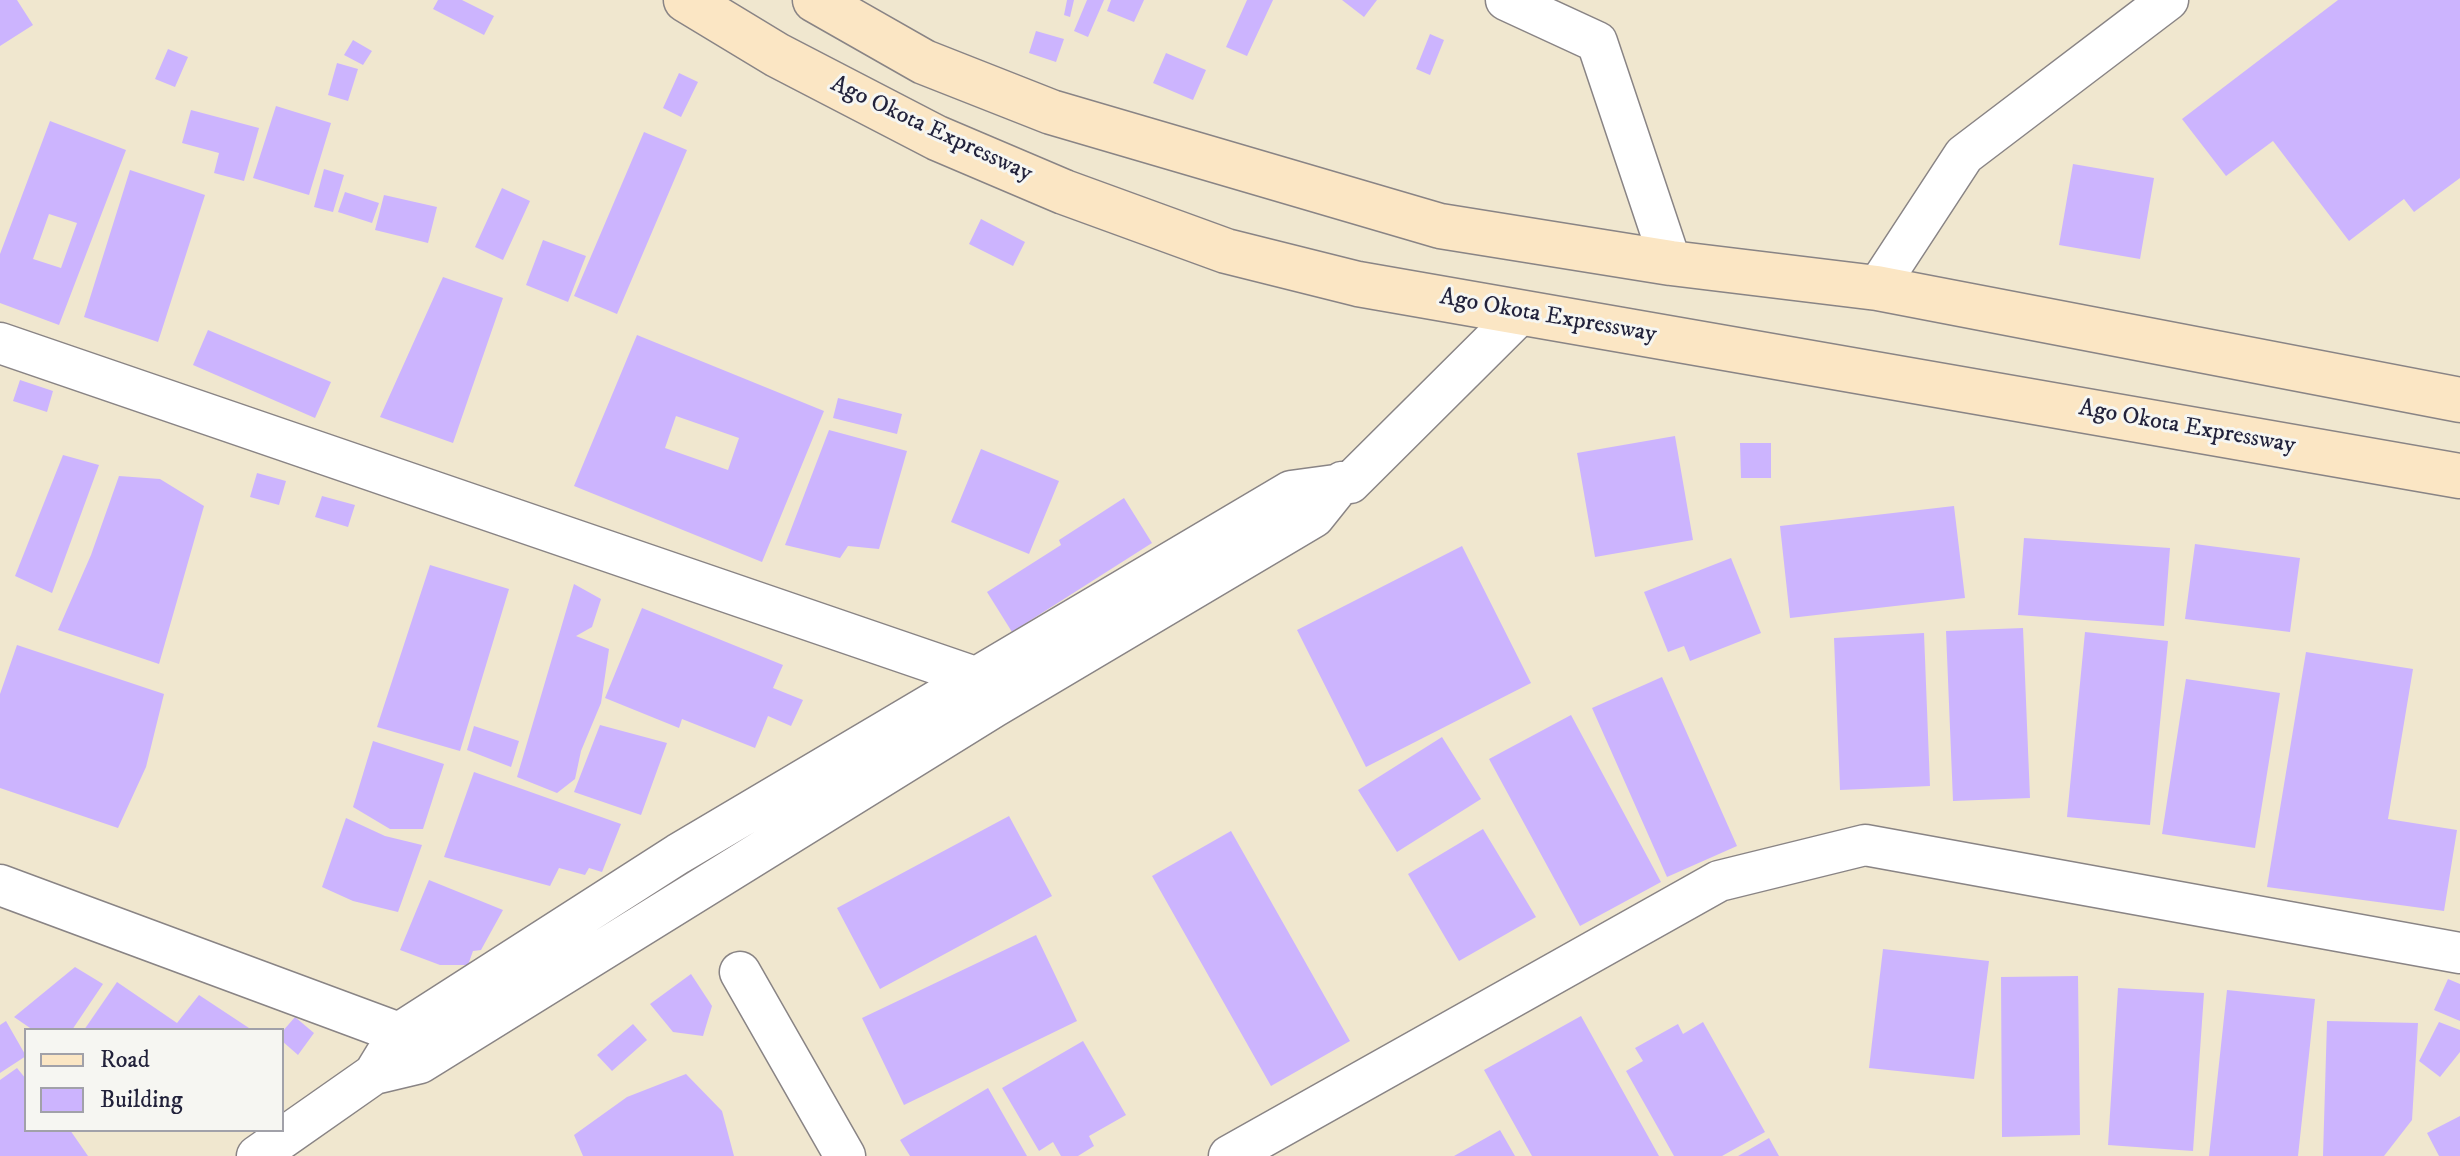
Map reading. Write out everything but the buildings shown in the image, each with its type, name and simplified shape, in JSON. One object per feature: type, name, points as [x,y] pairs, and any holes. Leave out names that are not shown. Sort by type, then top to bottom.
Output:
[{"type":"main road","name":"Ago Okota Expressway","points":[[686,0],[777,55],[923,131],[1064,192],[1226,251],[1358,284],[2460,476]]},
{"type":"main road","points":[[815,0],[924,62],[1051,112],[1440,226],[1671,263],[1877,288],[2460,400]]},
{"type":"street","points":[[1506,0],[1597,42],[1671,263]]},
{"type":"street","points":[[1877,288],[1964,155],[2168,0]]},
{"type":"street","points":[[257,1156],[410,1048],[985,692],[1291,491],[1350,483],[1522,312]]},
{"type":"street","points":[[0,343],[985,692]]},
{"type":"street","points":[[1229,1156],[1719,881],[1865,845],[2460,953]]},
{"type":"street","points":[[0,885],[410,1048]]},
{"type":"street","points":[[740,972],[845,1156]]}]
